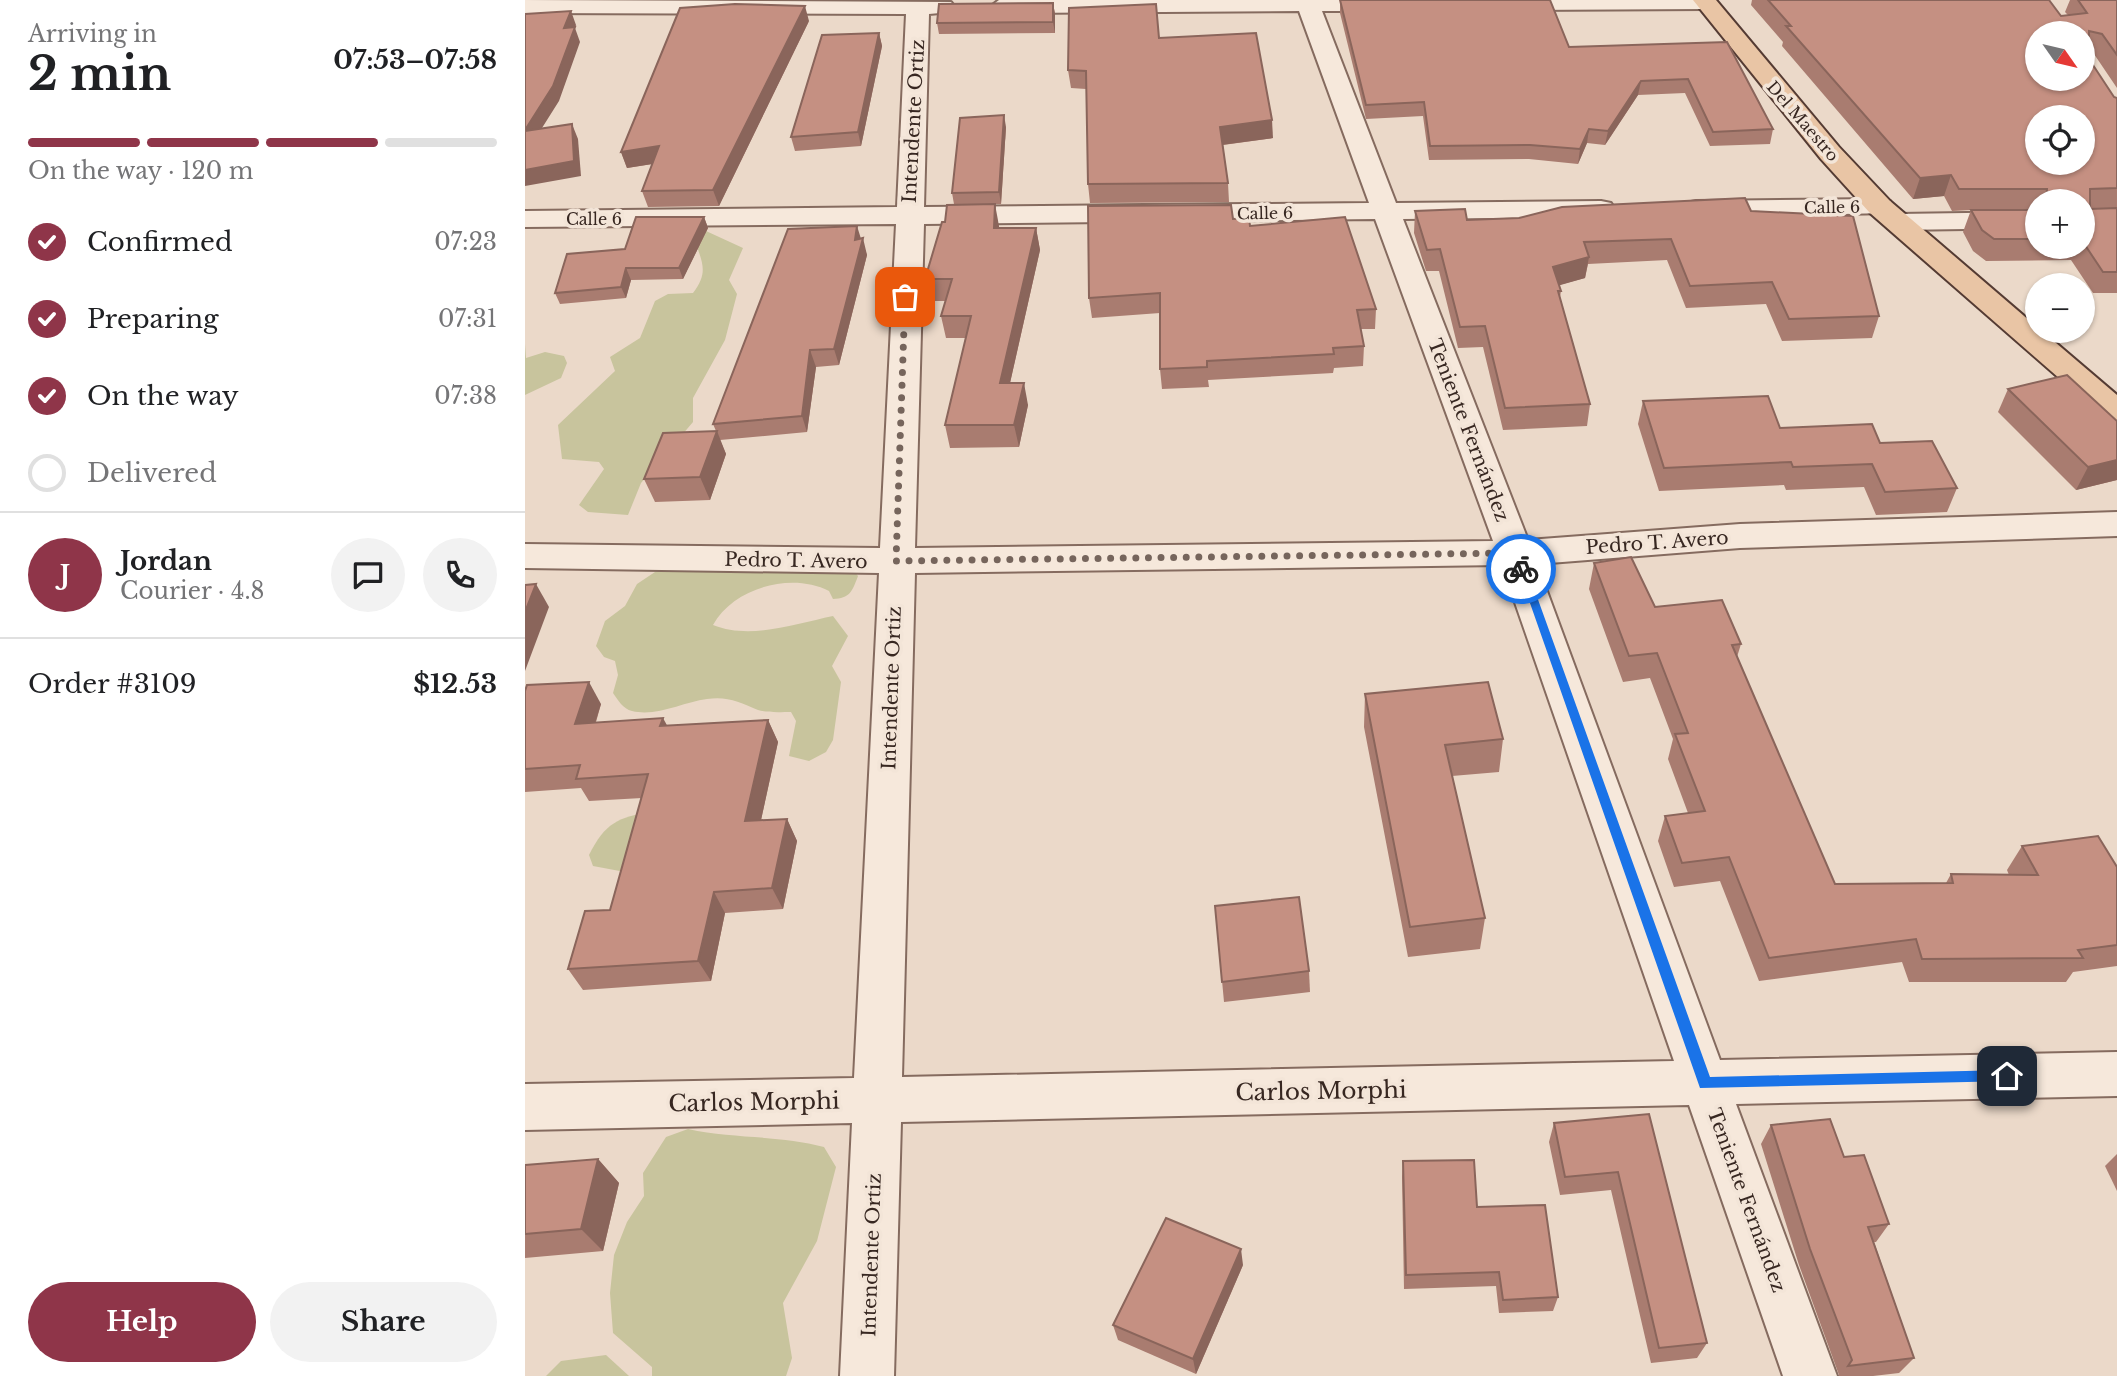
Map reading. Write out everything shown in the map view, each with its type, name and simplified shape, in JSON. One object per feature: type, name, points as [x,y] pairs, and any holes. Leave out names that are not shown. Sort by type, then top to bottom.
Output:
[{"type":"main road","name":"Del Maestro","points":[[1704,1],[1813,133],[1896,220],[2117,412]]},
{"type":"street","points":[[1472,4],[1704,1]]},
{"type":"street","points":[[525,6],[918,4],[967,7],[1307,2],[1417,4]]},
{"type":"street","name":"Teniente Fernández","points":[[1307,2],[1515,553],[1810,1376]]},
{"type":"street","name":"Intendente Ortiz","points":[[867,1376],[918,4]]},
{"type":"street","name":"Calle 6","points":[[525,219],[908,218],[1633,209]]},
{"type":"street","name":"Calle 6","points":[[1674,209],[1896,220],[2025,220]]},
{"type":"street","name":"Pedro T. Avero","points":[[525,556],[896,561],[1515,553],[1740,536],[2117,524]]},
{"type":"street","name":"Carlos Morphi","points":[[525,1107],[2117,1074]]},
{"type":"shaded area","points":[[706,231],[743,248],[729,280],[737,294],[725,340],[693,398],[693,422],[641,483],[628,515],[588,512],[579,505],[604,469],[599,462],[562,459],[558,425],[615,371],[610,357],[640,338],[655,301],[668,294],[693,293],[701,280],[703,270],[696,244]]},
{"type":"shaded area","points":[[525,344],[526,358],[545,352],[564,356],[567,363],[561,378],[525,395]]},
{"type":"shaded area","points":[[688,564],[830,572],[853,570],[858,576],[850,593],[833,599],[829,591],[814,585],[782,583],[765,587],[735,601],[722,612],[713,625],[757,631],[833,616],[848,636],[832,666],[841,682],[833,740],[826,752],[809,761],[789,756],[796,721],[791,712],[762,711],[733,700],[714,698],[660,711],[641,712],[623,706],[613,693],[618,675],[615,661],[604,657],[596,646],[605,621],[625,606],[637,584],[655,572]]},
{"type":"shaded area","points":[[652,812],[625,872],[593,866],[589,855],[607,829],[621,819]]},
{"type":"shaded area","points":[[688,1129],[824,1147],[836,1167],[817,1241],[783,1303],[792,1358],[786,1376],[652,1376],[652,1367],[613,1333],[610,1293],[614,1255],[627,1222],[644,1196],[643,1173],[666,1137]]},
{"type":"shaded area","points":[[606,1355],[629,1376],[546,1376],[561,1361]]},
{"type":"building","points":[[1340,0],[1550,0],[1569,47],[1727,42],[1773,129],[1713,132],[1688,79],[1641,81],[1608,131],[1589,129],[1580,149],[1530,145],[1430,146],[1424,102],[1366,105]]},
{"type":"building","points":[[1768,0],[2049,0],[2061,16],[2087,13],[2078,0],[2117,0],[2117,55],[2102,34],[2095,32],[2095,21],[2025,21],[2025,91],[2095,91],[2095,68],[2117,98],[2117,188],[1959,189],[1951,175],[1920,178],[1786,26],[1791,26]]},
{"type":"building","points":[[1053,3],[1053,22],[937,23],[939,4]]},
{"type":"building","points":[[735,4],[805,6],[713,190],[642,191],[659,146],[621,152],[680,8]]},
{"type":"building","points":[[1156,4],[1159,38],[1256,33],[1272,120],[1220,127],[1228,183],[1088,184],[1086,71],[1068,70],[1069,8]]},
{"type":"building","points":[[571,11],[564,28],[575,27],[553,86],[525,130],[525,14]]},
{"type":"building","points":[[879,33],[858,132],[791,137],[822,35]]},
{"type":"building","points":[[1004,115],[999,192],[952,193],[960,118]]},
{"type":"building","points":[[572,124],[574,161],[525,170],[525,131]]},
{"type":"building","points":[[1745,198],[1751,211],[1853,216],[1879,316],[1789,319],[1772,282],[1690,286],[1671,239],[1584,242],[1589,257],[1553,267],[1590,404],[1505,408],[1485,326],[1460,327],[1440,249],[1427,250],[1415,211],[1465,209],[1467,220],[1519,218],[1562,207]]},
{"type":"building","points":[[995,204],[994,228],[1036,228],[1000,383],[1024,383],[1014,425],[945,425],[971,316],[941,316],[952,279],[925,279],[942,222],[945,222],[947,205]]},
{"type":"building","points":[[1231,205],[1233,219],[1249,218],[1250,226],[1345,217],[1376,309],[1357,310],[1364,346],[1333,348],[1334,354],[1207,361],[1207,367],[1160,369],[1160,293],[1089,298],[1088,206]]},
{"type":"building","points":[[2117,208],[2117,272],[2103,272],[2094,259],[2095,209]]},
{"type":"building","points":[[1971,210],[2025,210],[2025,239],[1994,239],[1982,230]]},
{"type":"building","points":[[636,217],[704,217],[679,268],[626,268],[621,287],[555,293],[567,254],[625,249]]},
{"type":"building","points":[[857,226],[855,240],[863,238],[834,349],[810,350],[802,416],[713,424],[788,229]]},
{"type":"building","points":[[2067,375],[2117,421],[2117,460],[2088,467],[2008,389]]},
{"type":"building","points":[[1768,396],[1780,428],[1872,424],[1880,443],[1932,441],[1957,488],[1885,492],[1872,464],[1793,467],[1791,462],[1664,468],[1643,401]]},
{"type":"building","points":[[717,431],[700,477],[644,479],[663,433]]},
{"type":"building","points":[[1631,557],[1655,607],[1722,600],[1741,644],[1732,645],[1835,884],[1953,883],[1951,874],[2038,875],[2022,846],[2098,836],[2117,867],[2117,945],[2078,950],[2083,958],[1922,959],[1916,939],[1769,958],[1729,857],[1682,863],[1665,816],[1705,811],[1675,734],[1688,733],[1657,653],[1629,656],[1594,563]]},
{"type":"building","points":[[536,584],[525,612],[525,585]]},
{"type":"building","points":[[589,682],[575,724],[663,718],[660,726],[768,720],[745,821],[787,819],[772,888],[714,892],[698,961],[568,969],[585,911],[610,910],[648,774],[576,779],[580,765],[525,769],[527,685]]},
{"type":"building","points":[[1488,682],[1503,739],[1445,745],[1485,918],[1410,927],[1365,694]]},
{"type":"building","points":[[1299,897],[1309,971],[1222,982],[1215,906]]},
{"type":"building","points":[[1649,1114],[1707,1343],[1659,1348],[1618,1172],[1565,1177],[1554,1123]]},
{"type":"building","points":[[1830,1119],[1844,1157],[1864,1155],[1889,1224],[1868,1227],[1914,1358],[1848,1366],[1852,1360],[1810,1249],[1771,1125]]},
{"type":"building","points":[[598,1159],[581,1229],[525,1234],[525,1165]]},
{"type":"building","points":[[1474,1160],[1477,1207],[1545,1205],[1558,1297],[1503,1300],[1499,1272],[1406,1275],[1403,1161]]},
{"type":"building","points":[[1166,1218],[1241,1249],[1193,1359],[1113,1325]]},
{"type":"way so far","points":[[905,297],[896,561],[1515,553],[1521,569]]},
{"type":"route","points":[[1521,569],[1705,1084],[2007,1076]]}]
